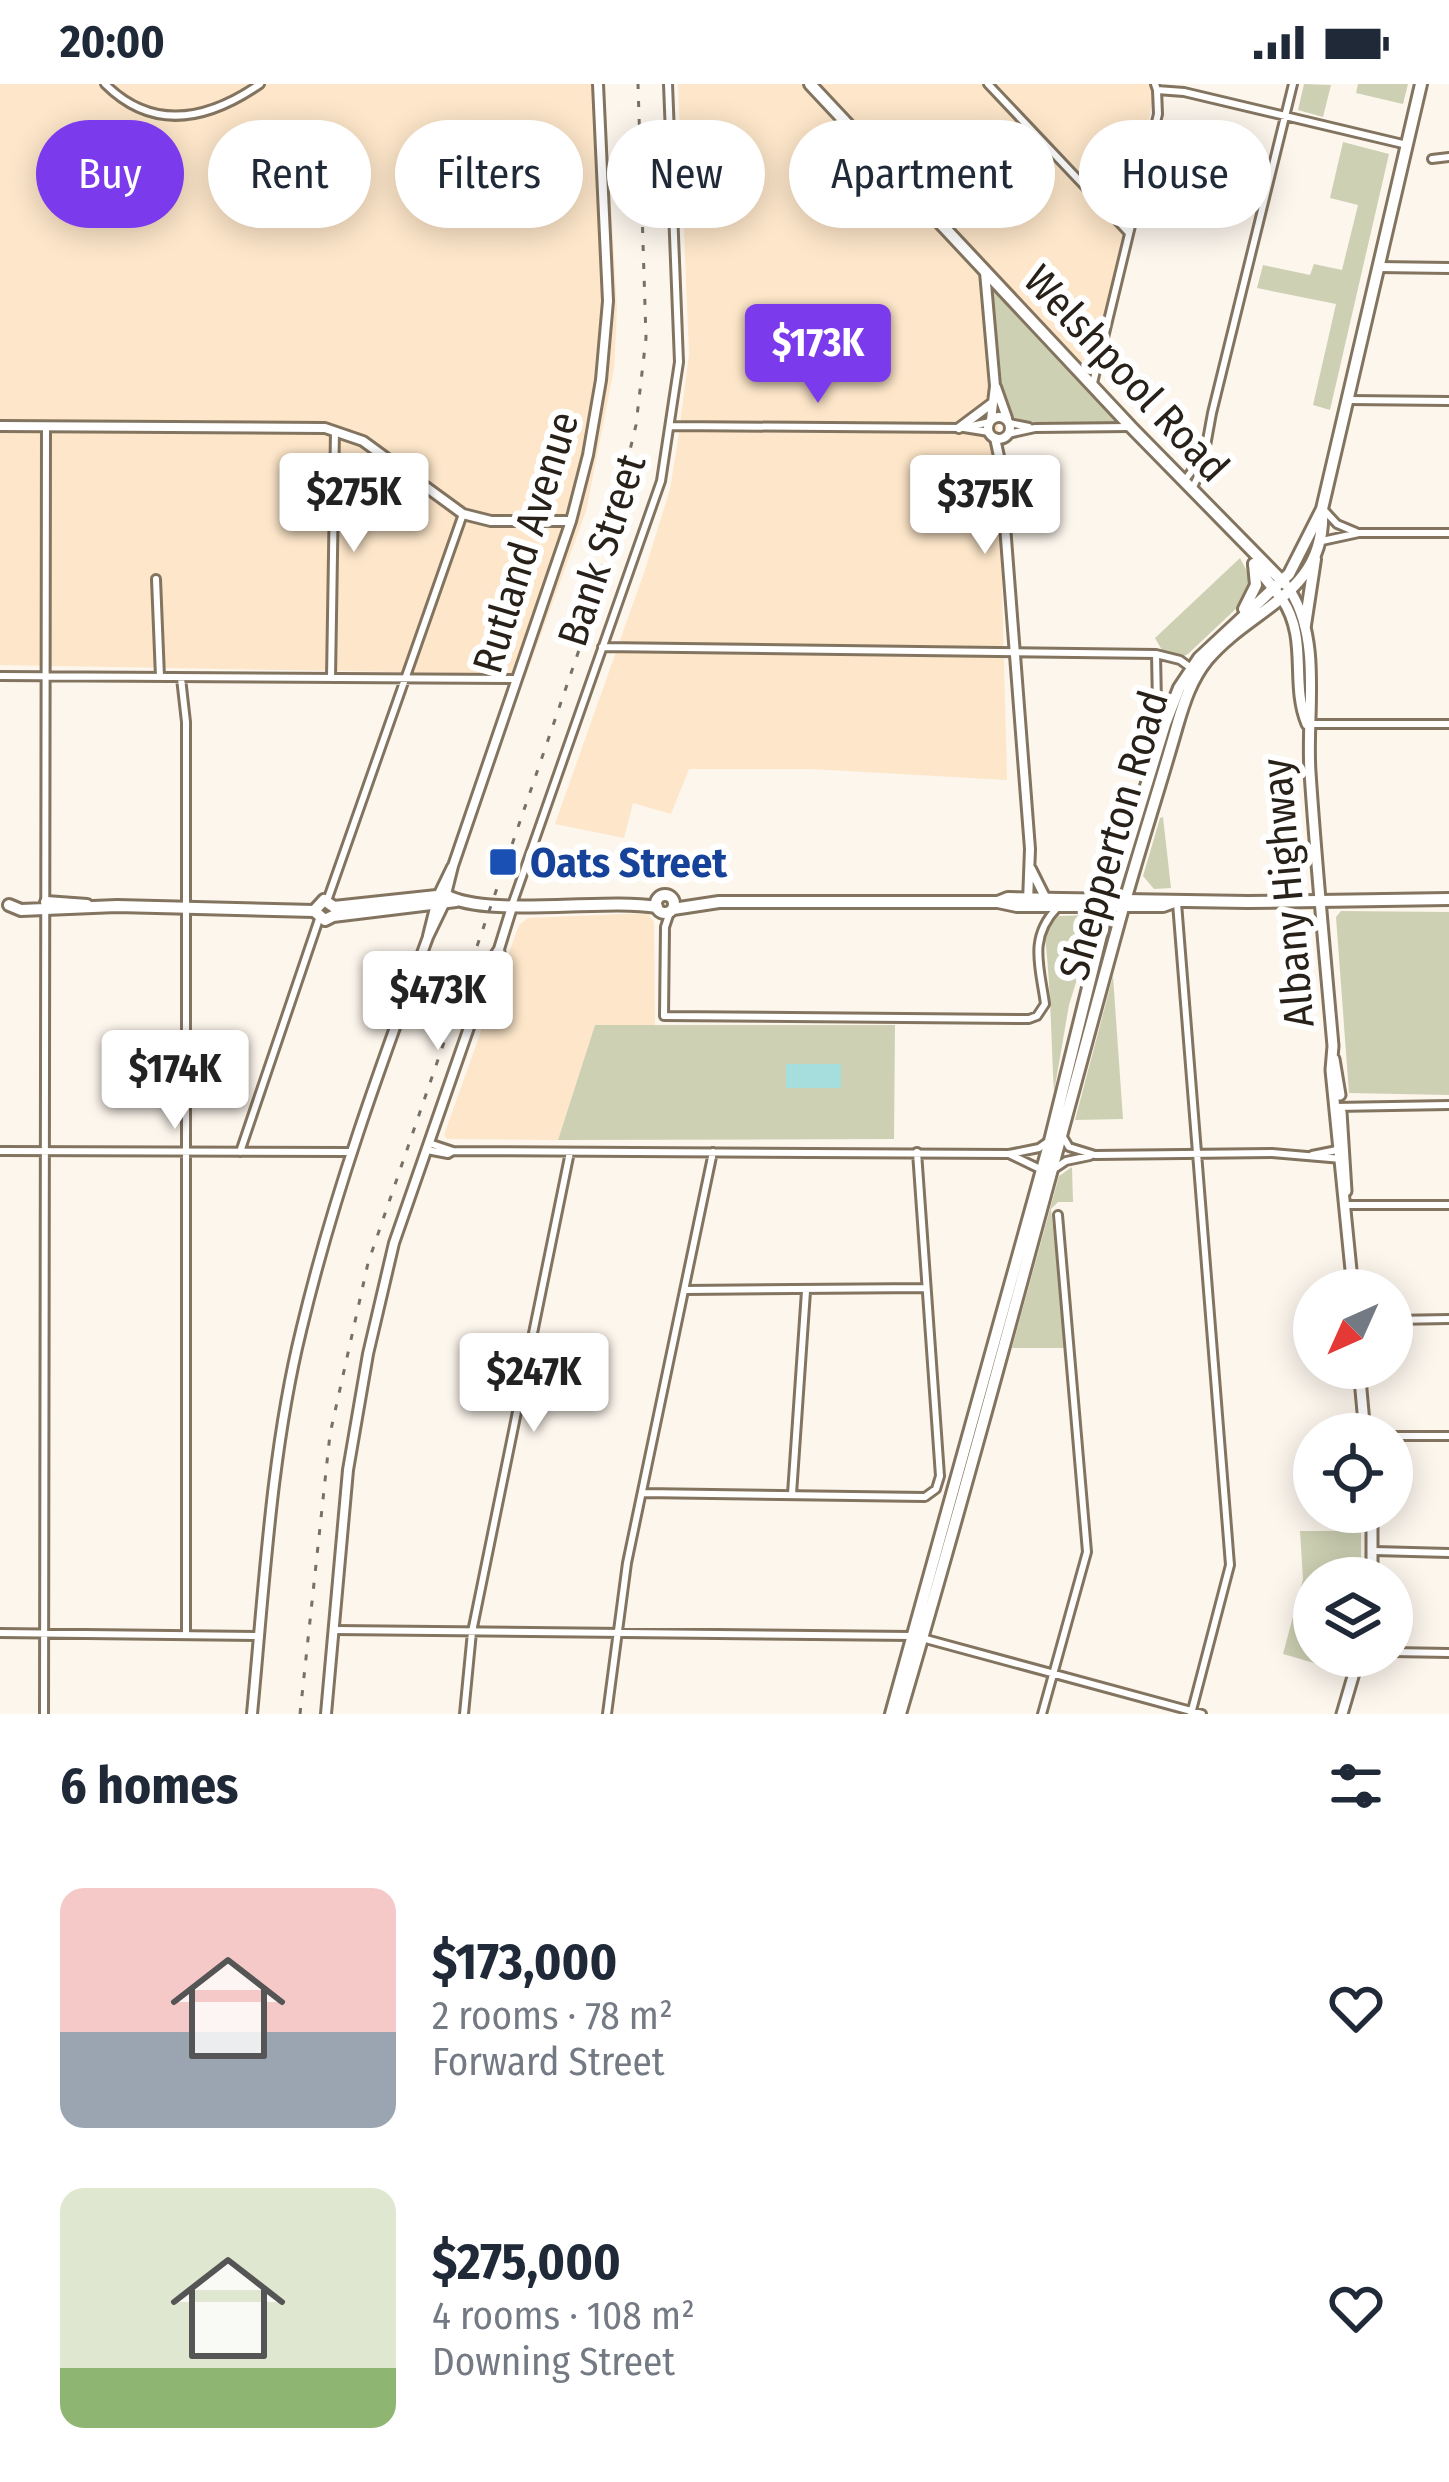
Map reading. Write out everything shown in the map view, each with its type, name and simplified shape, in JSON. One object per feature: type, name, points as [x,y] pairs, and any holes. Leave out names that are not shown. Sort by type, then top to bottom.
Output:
[{"type":"main road","name":"Welshpool Road","points":[[810,84],[1282,590]]},
{"type":"main road","points":[[1322,509],[1421,84]]},
{"type":"main road","name":"Shepperton Road","points":[[900,1714],[1048,1170],[1063,1136],[1118,902],[1190,686],[1220,647],[1282,590],[1317,547],[1322,509]]},
{"type":"main road","name":"Shepperton Road","points":[[1048,1170],[1050,1141],[1165,724],[1191,668],[1235,621],[1282,590],[1322,509]]},
{"type":"main road","points":[[1305,625],[1317,547]]},
{"type":"main road","name":"Welshpool Road","points":[[1248,550],[1258,554],[1282,590]]},
{"type":"main road","points":[[1235,621],[1255,591],[1254,564]]},
{"type":"main road","name":"Albany Highway","points":[[1282,590],[1305,625],[1307,724],[1351,1269]]},
{"type":"main road","name":"Albany Highway","points":[[1282,590],[1299,643],[1302,712],[1307,724]]},
{"type":"main road","points":[[1028,902],[1045,897],[1118,902],[1449,899]]},
{"type":"main road","points":[[4,905],[188,906],[317,915],[318,902],[331,908],[444,901],[665,906],[1118,902]]},
{"type":"main road","points":[[1373,1533],[1374,1557]]},
{"type":"main road","name":"Shepperton Road","points":[[891,1714],[918,1637]]},
{"type":"main road","points":[[1342,1714],[1353,1677]]},
{"type":"street","points":[[104,84],[123,103],[175,119],[231,104],[260,84]]},
{"type":"street","name":"Rutland Avenue","points":[[252,1714],[286,1411],[300,1333],[350,1152],[444,901],[571,521],[588,455],[605,344],[607,243],[598,84]]},
{"type":"street","name":"Bank Street","points":[[326,1714],[348,1470],[394,1243],[491,971],[488,966],[499,949],[656,502],[680,342],[668,84]]},
{"type":"street","points":[[988,84],[1128,232]]},
{"type":"street","points":[[1188,485],[1201,459],[1293,84]]},
{"type":"street","points":[[1093,383],[1159,114],[1156,87],[1407,145]]},
{"type":"street","points":[[1432,159],[1449,158]]},
{"type":"street","points":[[1378,267],[1449,268]]},
{"type":"street","points":[[985,270],[1030,868],[1028,902]]},
{"type":"street","points":[[995,386],[999,429]]},
{"type":"street","points":[[1347,400],[1449,400]]},
{"type":"street","points":[[961,428],[993,402]]},
{"type":"street","points":[[0,426],[315,426],[362,441],[463,514],[491,521],[571,521]]},
{"type":"street","points":[[44,1714],[46,426]]},
{"type":"street","points":[[670,426],[1131,427]]},
{"type":"street","points":[[331,678],[335,431]]},
{"type":"street","points":[[1322,509],[1337,524],[1359,532],[1449,533]]},
{"type":"street","points":[[331,908],[463,514]]},
{"type":"street","points":[[1317,547],[1359,532]]},
{"type":"street","points":[[156,579],[160,677]]},
{"type":"street","points":[[602,647],[1156,654],[1191,668]]},
{"type":"street","name":"Shepperton Road","points":[[1156,654],[1157,704]]},
{"type":"street","points":[[0,676],[517,679]]},
{"type":"street","points":[[182,678],[188,906],[186,1634]]},
{"type":"street","points":[[1307,724],[1449,724]]},
{"type":"street","points":[[1030,868],[1045,897]]},
{"type":"street","points":[[1177,902],[1230,1565],[1191,1713]]},
{"type":"street","points":[[665,906],[664,1016],[1037,1016],[1045,1004],[1038,946],[1042,924],[1060,906]]},
{"type":"street","points":[[239,1152],[317,915]]},
{"type":"street","points":[[1338,1107],[1449,1105]]},
{"type":"street","points":[[1063,1136],[1069,1147],[1095,1155]]},
{"type":"street","points":[[428,1147],[448,1154],[713,1150],[1009,1154],[1050,1141]]},
{"type":"street","points":[[607,1714],[616,1635],[713,1150]]},
{"type":"street","points":[[0,1151],[350,1152]]},
{"type":"street","points":[[464,1714],[472,1632],[570,1151]]},
{"type":"street","points":[[643,1493],[925,1497],[936,1489],[940,1476],[917,1152]]},
{"type":"street","points":[[1009,1154],[1048,1170],[1095,1155],[1342,1154]]},
{"type":"street","points":[[1346,1200],[1449,1205]]},
{"type":"street","points":[[1042,1714],[1087,1552],[1058,1214]]},
{"type":"street","points":[[685,1290],[926,1288]]},
{"type":"street","points":[[792,1494],[806,1291]]},
{"type":"street","points":[[1413,1320],[1449,1319]]},
{"type":"street","points":[[1413,1436],[1449,1436]]},
{"type":"street","points":[[1374,1551],[1449,1553]]},
{"type":"street","points":[[334,1630],[918,1637],[1202,1714]]},
{"type":"street","points":[[0,1633],[259,1636]]},
{"type":"street","points":[[1413,1652],[1449,1653]]},
{"type":"shaded area","points":[[0,84],[604,84],[607,228],[612,228],[617,309],[614,369],[586,511],[525,678],[514,674],[0,665]]},
{"type":"shaded area","points":[[678,84],[1156,84],[1149,120],[1079,120],[1079,228],[1127,228],[1097,381],[983,264],[998,428],[1007,780],[811,769],[689,769],[671,814],[633,803],[624,838],[555,824],[670,489],[689,354],[684,228],[765,228],[765,120],[679,120]]},
{"type":"shaded area","points":[[648,913],[654,922],[655,1028],[595,1025],[558,1140],[447,1139],[444,1135],[519,925],[528,918]]},
{"type":"green space","points":[[1304,84],[1331,85],[1323,117],[1298,110]]},
{"type":"green space","points":[[1358,84],[1408,84],[1403,104],[1356,93]]},
{"type":"green space","points":[[1343,142],[1389,154],[1330,410],[1313,405],[1336,304],[1257,288],[1263,265],[1310,275],[1314,264],[1342,270],[1358,205],[1330,198]]},
{"type":"green space","points":[[985,270],[1130,425],[1033,427],[1008,421],[995,384]]},
{"type":"green space","points":[[1240,558],[1252,581],[1240,605],[1188,654],[1163,652],[1155,638]]},
{"type":"green space","points":[[1163,817],[1171,888],[1154,889],[1143,876]]},
{"type":"green space","points":[[1341,911],[1449,912],[1449,1095],[1349,1093],[1336,917]]},
{"type":"green space","points":[[1087,915],[1092,931],[1069,1005],[1054,1092],[1045,937],[1048,926],[1059,916]]},
{"type":"green space","points":[[1113,976],[1123,1119],[1075,1120]]},
{"type":"green space","points":[[595,1025],[895,1025],[894,1139],[558,1140]]},
{"type":"green space","points":[[1072,1167],[1073,1202],[1058,1202],[1051,1209],[1066,1348],[1012,1348],[1059,1176]]},
{"type":"green space","points":[[1300,1533],[1361,1533],[1361,1557],[1302,1557]]},
{"type":"green space","points":[[1293,1616],[1293,1657],[1283,1654]]},
{"type":"water","points":[[786,1064],[841,1064],[841,1088],[786,1088]]},
{"type":"railway","points":[[300,1714],[330,1434],[368,1263],[590,618],[636,425],[646,338],[638,84]]},
{"type":"place","name":"Oats Street","points":[[503,862]]}]
